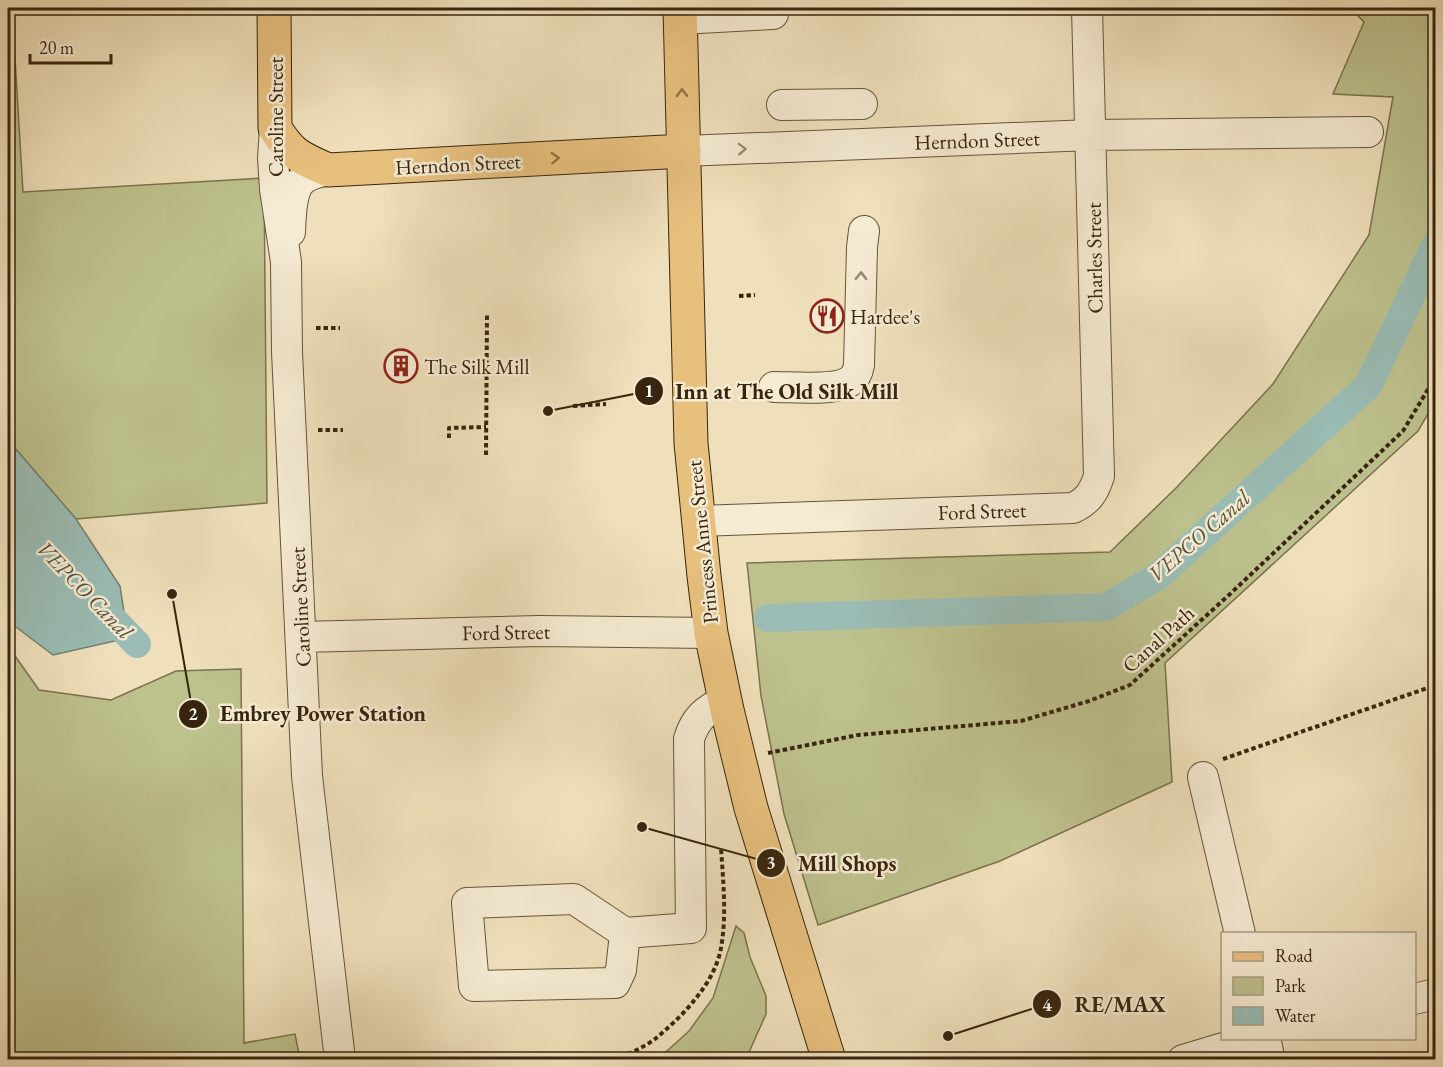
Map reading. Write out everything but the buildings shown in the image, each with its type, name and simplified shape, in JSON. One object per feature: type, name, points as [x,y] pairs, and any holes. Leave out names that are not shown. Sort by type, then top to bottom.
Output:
[{"type":"main road","name":"Caroline Street","points":[[274,8],[275,128]]},
{"type":"main road","name":"Princess Anne Street","points":[[680,13],[692,443],[711,633],[751,808],[829,1059]]},
{"type":"main road","points":[[275,128],[284,144],[295,154],[328,170]]},
{"type":"main road","name":"Herndon Street","points":[[328,170],[684,151]]},
{"type":"main road","name":"Herndon Street","points":[[587,156],[661,175],[673,188],[685,216]]},
{"type":"street","name":"Charles Street","points":[[1084,503],[1094,491],[1099,476],[1087,8]]},
{"type":"street","points":[[680,13],[773,14]]},
{"type":"street","points":[[782,105],[862,104]]},
{"type":"street","name":"Caroline Street","points":[[275,128],[273,158],[275,189],[286,262]]},
{"type":"street","name":"Herndon Street","points":[[684,151],[1091,135],[1368,132]]},
{"type":"street","name":"Caroline Street","points":[[328,170],[306,177],[299,184],[292,210],[286,262],[287,352],[308,776],[340,1059]]},
{"type":"street","points":[[774,387],[836,386],[855,377],[859,364],[864,231]]},
{"type":"street","name":"Ford Street","points":[[698,521],[1073,508],[1084,503]]},
{"type":"street","name":"Ford Street","points":[[301,637],[540,631],[711,633]]},
{"type":"street","points":[[625,933],[621,970],[615,982],[474,986],[467,903],[574,899],[625,933],[691,928],[689,739],[701,715],[711,707],[725,701]]},
{"type":"street","points":[[1211,769],[1240,932]]},
{"type":"street","points":[[1416,999],[1436,994]]},
{"type":"street","points":[[1183,1059],[1249,1040]]},
{"type":"street","points":[[1265,1040],[1270,1059]]},
{"type":"path","points":[[739,296],[755,296]]},
{"type":"path","points":[[486,455],[487,315]]},
{"type":"path","points":[[316,328],[340,328]]},
{"type":"path","name":"Canal Path","points":[[769,752],[858,735],[1021,721],[1089,701],[1130,685],[1403,430],[1436,376]]},
{"type":"path","points":[[573,406],[606,405]]},
{"type":"path","points":[[449,438],[449,428],[486,427]]},
{"type":"path","points":[[318,430],[343,430]]},
{"type":"path","points":[[1211,769],[1436,685]]},
{"type":"green space","points":[[8,8],[12,8],[23,192],[264,178],[267,503],[76,519],[8,440]]},
{"type":"green space","points":[[1350,8],[1435,8],[1436,400],[1418,431],[1165,663],[1172,782],[1000,861],[818,925],[784,814],[761,696],[747,563],[1110,552],[1176,488],[1273,384],[1369,235],[1393,97],[1333,94],[1364,22]]},
{"type":"green space","points":[[8,646],[39,690],[111,700],[176,671],[241,669],[244,1043],[295,1034],[300,1059],[8,1059]]},
{"type":"green space","points":[[736,926],[744,933],[750,957],[766,996],[766,1014],[746,1059],[651,1059],[667,1051],[689,1031],[713,998]]},
{"type":"water","points":[[8,440],[76,519],[120,586],[128,638],[53,655],[8,621]]},
{"type":"waterway","name":"VEPCO Canal","points":[[768,618],[1106,607],[1157,577],[1368,386],[1436,244]]},
{"type":"waterway","name":"VEPCO Canal","points":[[99,605],[137,644]]},
{"type":"place","name":"Hardee's","points":[[827,316]]},
{"type":"place","name":"The Silk Mill","points":[[401,366]]},
{"type":"place","name":"Inn at The Old Silk Mill","points":[[548,411]]},
{"type":"place","name":"Embrey Power Station","points":[[172,594]]},
{"type":"place","name":"Mill Shops","points":[[642,827]]},
{"type":"place","name":"RE/MAX","points":[[948,1036]]}]
